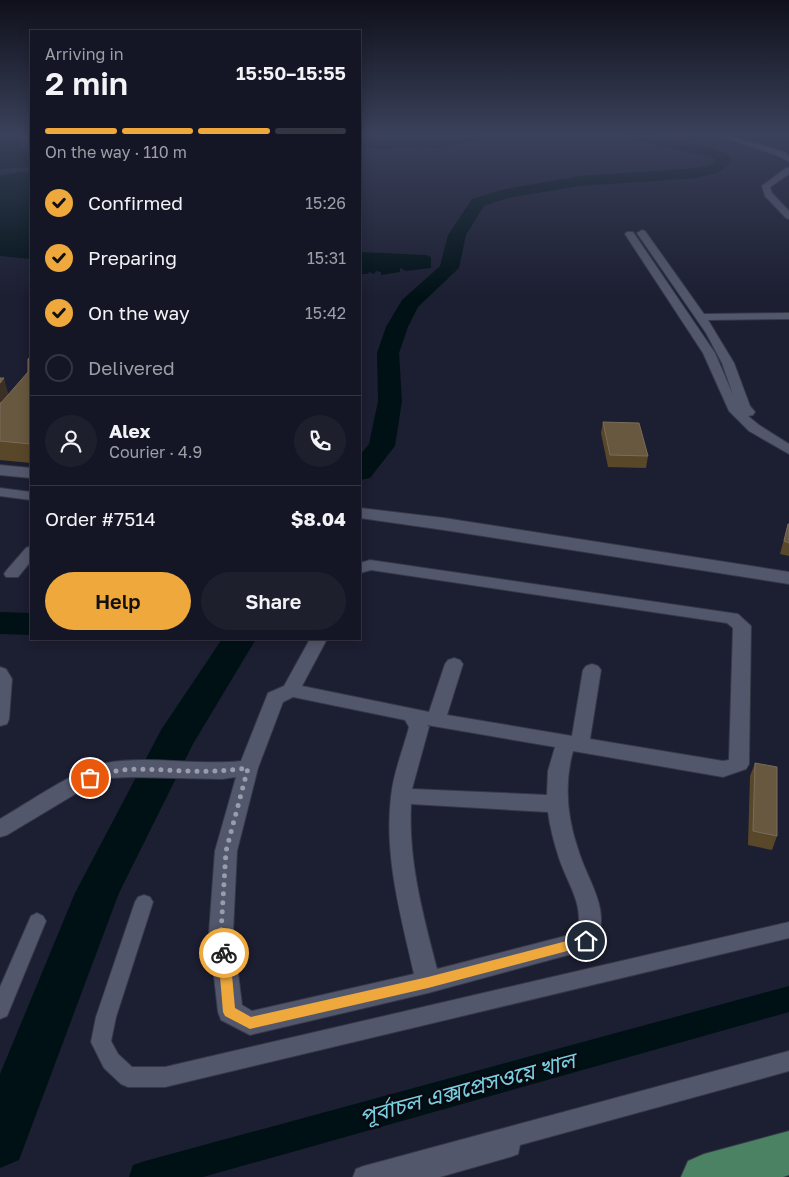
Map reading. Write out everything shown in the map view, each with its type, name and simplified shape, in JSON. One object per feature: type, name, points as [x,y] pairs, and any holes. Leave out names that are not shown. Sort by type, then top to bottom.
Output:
[{"type":"main road","points":[[704,1177],[789,1153]]},
{"type":"street","points":[[766,188],[768,194],[789,216]]},
{"type":"street","points":[[636,233],[660,257],[720,347],[744,407],[752,416],[788,445]]},
{"type":"street","points":[[636,233],[645,257],[709,353],[733,408],[754,428],[788,445]]},
{"type":"street","points":[[645,257],[660,257]]},
{"type":"street","points":[[701,317],[789,316]]},
{"type":"street","points":[[0,470],[30,473]]},
{"type":"street","points":[[0,492],[30,496]]},
{"type":"street","points":[[361,513],[444,524],[789,578]]},
{"type":"street","points":[[12,574],[30,552]]},
{"type":"street","points":[[361,568],[370,566],[732,618],[742,626],[739,764],[723,769],[573,743],[436,720],[292,690],[275,698],[248,768],[226,851],[221,932],[230,1012],[250,1023],[428,982],[586,941],[591,927],[591,909],[566,848],[558,804],[558,773],[573,743],[592,670]]},
{"type":"street","points":[[292,690],[317,640]]},
{"type":"street","points":[[436,720],[454,664]]},
{"type":"street","points":[[0,673],[3,679],[0,719]]},
{"type":"street","points":[[411,715],[419,727],[401,796],[399,844],[409,902],[428,982]]},
{"type":"street","points":[[0,829],[74,785],[106,771],[132,769],[222,771],[248,768]]},
{"type":"street","points":[[401,796],[558,804]]},
{"type":"street","points":[[144,902],[106,1018],[101,1042],[111,1061],[128,1077],[165,1077],[789,930]]},
{"type":"street","points":[[0,1010],[37,921]]},
{"type":"street","points":[[364,1177],[789,1061]]},
{"type":"street","points":[[402,1177],[789,1066]]},
{"type":"shaded area","points":[[0,188],[30,188],[30,259],[0,256]]},
{"type":"shaded area","points":[[361,252],[426,255],[431,257],[431,268],[406,271],[400,268],[400,272],[381,275],[381,272],[376,271],[374,274],[369,272],[368,274],[361,274]]},
{"type":"building","points":[[30,357],[30,444],[0,441],[0,403],[28,372],[28,359]]},
{"type":"building","points":[[603,422],[639,423],[648,456],[610,455]]},
{"type":"building","points":[[789,524],[789,543],[784,541]]},
{"type":"building","points":[[755,763],[777,767],[777,836],[753,831]]},
{"type":"waterway","points":[[361,471],[382,446],[390,401],[388,353],[397,327],[409,304],[449,268],[457,235],[478,203],[505,194],[540,188]]},
{"type":"waterway","points":[[0,623],[30,624]]},
{"type":"waterway","points":[[0,1141],[97,893],[175,740],[238,640]]},
{"type":"waterway","name":"পূর্বাচল এক্সপ্রেসওয়ে খাল","points":[[145,1177],[789,999]]},
{"type":"way so far","points":[[90,778],[106,771],[132,769],[222,771],[248,768],[226,851],[221,932],[224,953]]},
{"type":"route","points":[[224,953],[230,1012],[250,1023],[428,982],[586,941]]}]
